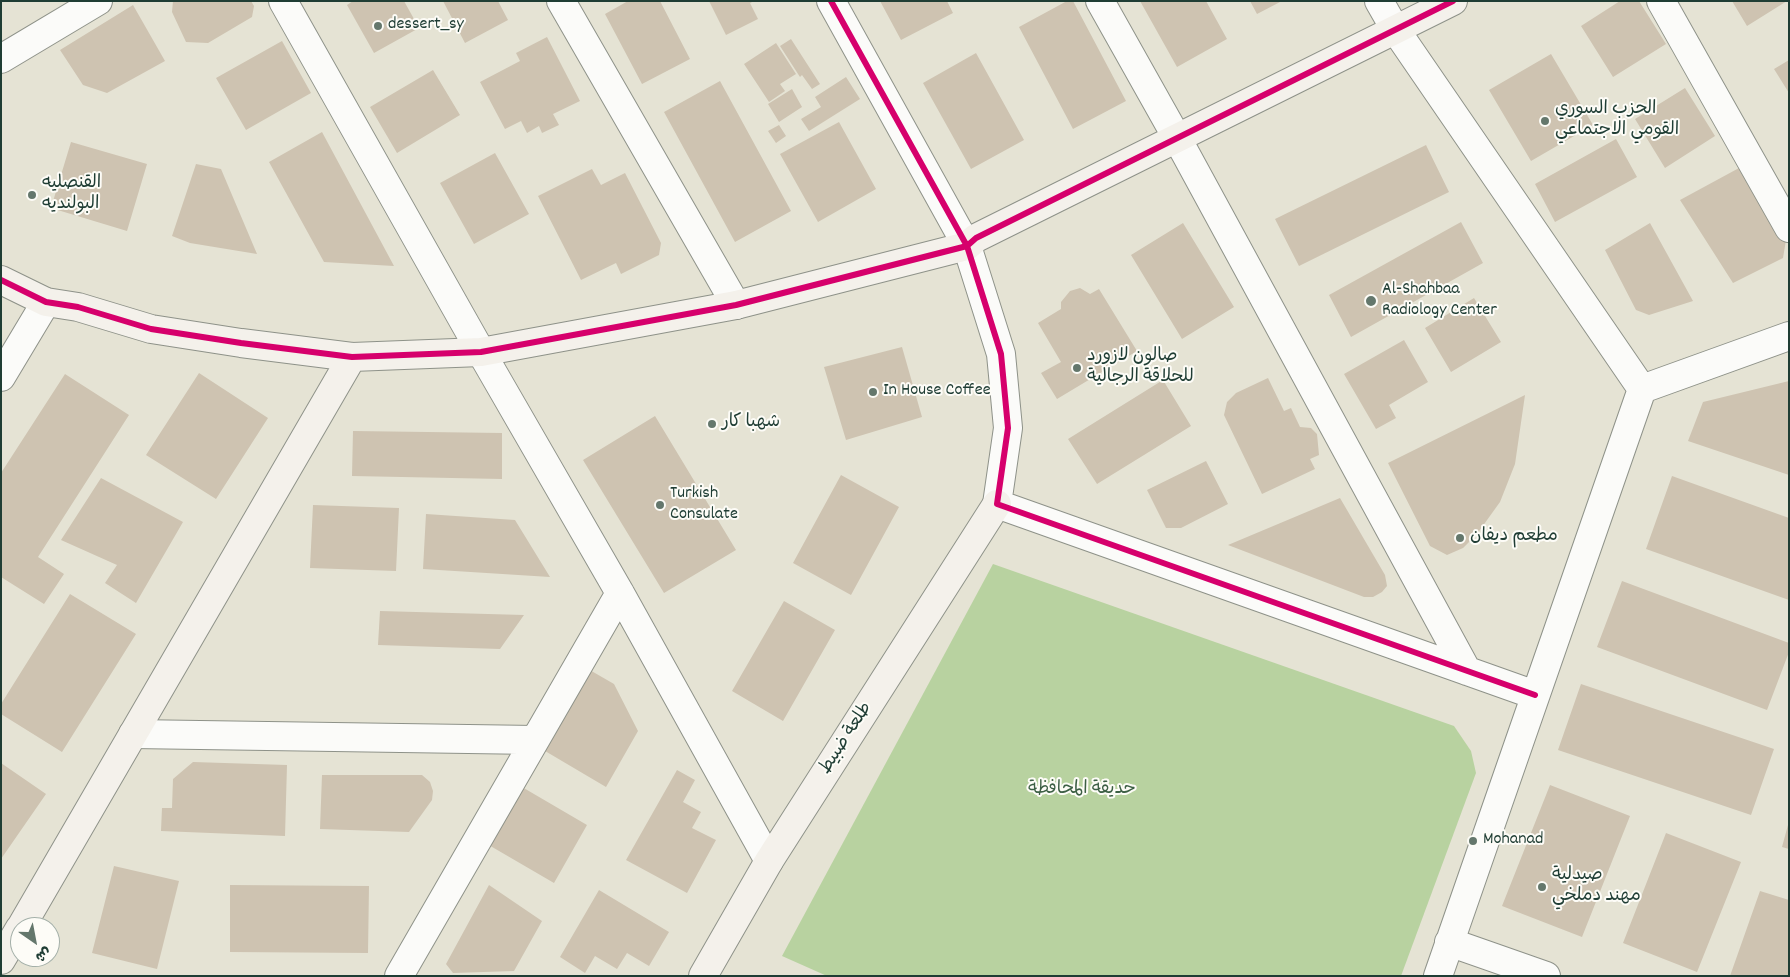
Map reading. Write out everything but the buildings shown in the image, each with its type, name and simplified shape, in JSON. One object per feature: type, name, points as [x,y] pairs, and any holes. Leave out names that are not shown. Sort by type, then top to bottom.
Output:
[{"type":"street","points":[[1,59],[98,1]]},
{"type":"street","points":[[283,1],[480,352],[620,593],[769,861]]},
{"type":"street","points":[[561,1],[736,305]]},
{"type":"street","points":[[831,1],[968,246],[1002,354],[1008,428],[997,504],[1535,695]]},
{"type":"street","points":[[1100,1],[1177,138],[1467,671]]},
{"type":"street","points":[[1379,1],[1395,29],[1642,389]]},
{"type":"street","points":[[1,280],[46,302],[78,307],[151,329],[352,358],[480,352],[736,305],[968,246],[976,238],[1453,1]]},
{"type":"street","points":[[1661,1],[1789,228]]},
{"type":"street","points":[[1,377],[46,302]]},
{"type":"street","points":[[1642,389],[1789,336]]},
{"type":"street","points":[[26,917],[352,358]]},
{"type":"street","points":[[1438,976],[1642,389]]},
{"type":"street","name":"طلعة ضبيط","points":[[712,973],[769,861],[997,504]]},
{"type":"street","points":[[399,976],[620,593]]},
{"type":"street","points":[[133,734],[535,740]]},
{"type":"street","points":[[1449,942],[1546,976]]},
{"type":"street","points":[[1,960],[10,945]]},
{"type":"green space","name":"حديقة المحافظة","points":[[993,564],[1454,726],[1471,751],[1476,773],[1401,976],[827,976],[782,956]]},
{"type":"cycle path","points":[[831,1],[967,246],[1001,354],[1008,428],[997,504],[1535,695]]},
{"type":"cycle path","points":[[1,280],[46,302],[78,307],[151,329],[352,357],[481,352],[736,305],[967,246],[976,238],[1453,1]]},
{"type":"place","name":"dessert_sy","points":[[378,26]]},
{"type":"place","name":"الحزب السوري القومي الاجتماعي","points":[[1545,121]]},
{"type":"place","name":"القنصليه البولنديه","points":[[32,195]]},
{"type":"place","name":"Al-Shahbaa Radiology Center","points":[[1371,301]]},
{"type":"place","name":"صالون لازورد للحلاقة الرجالية","points":[[1077,368]]},
{"type":"place","name":"In House Coffee","points":[[873,392]]},
{"type":"place","name":"شهبا كار","points":[[712,424]]},
{"type":"place","name":"Turkish Consulate","points":[[660,505]]},
{"type":"place","name":"مطعم ديفان","points":[[1460,538]]},
{"type":"place","name":"Mohanad","points":[[1473,841]]},
{"type":"place","name":"صيدلية مهند دملخي","points":[[1542,887]]}]
